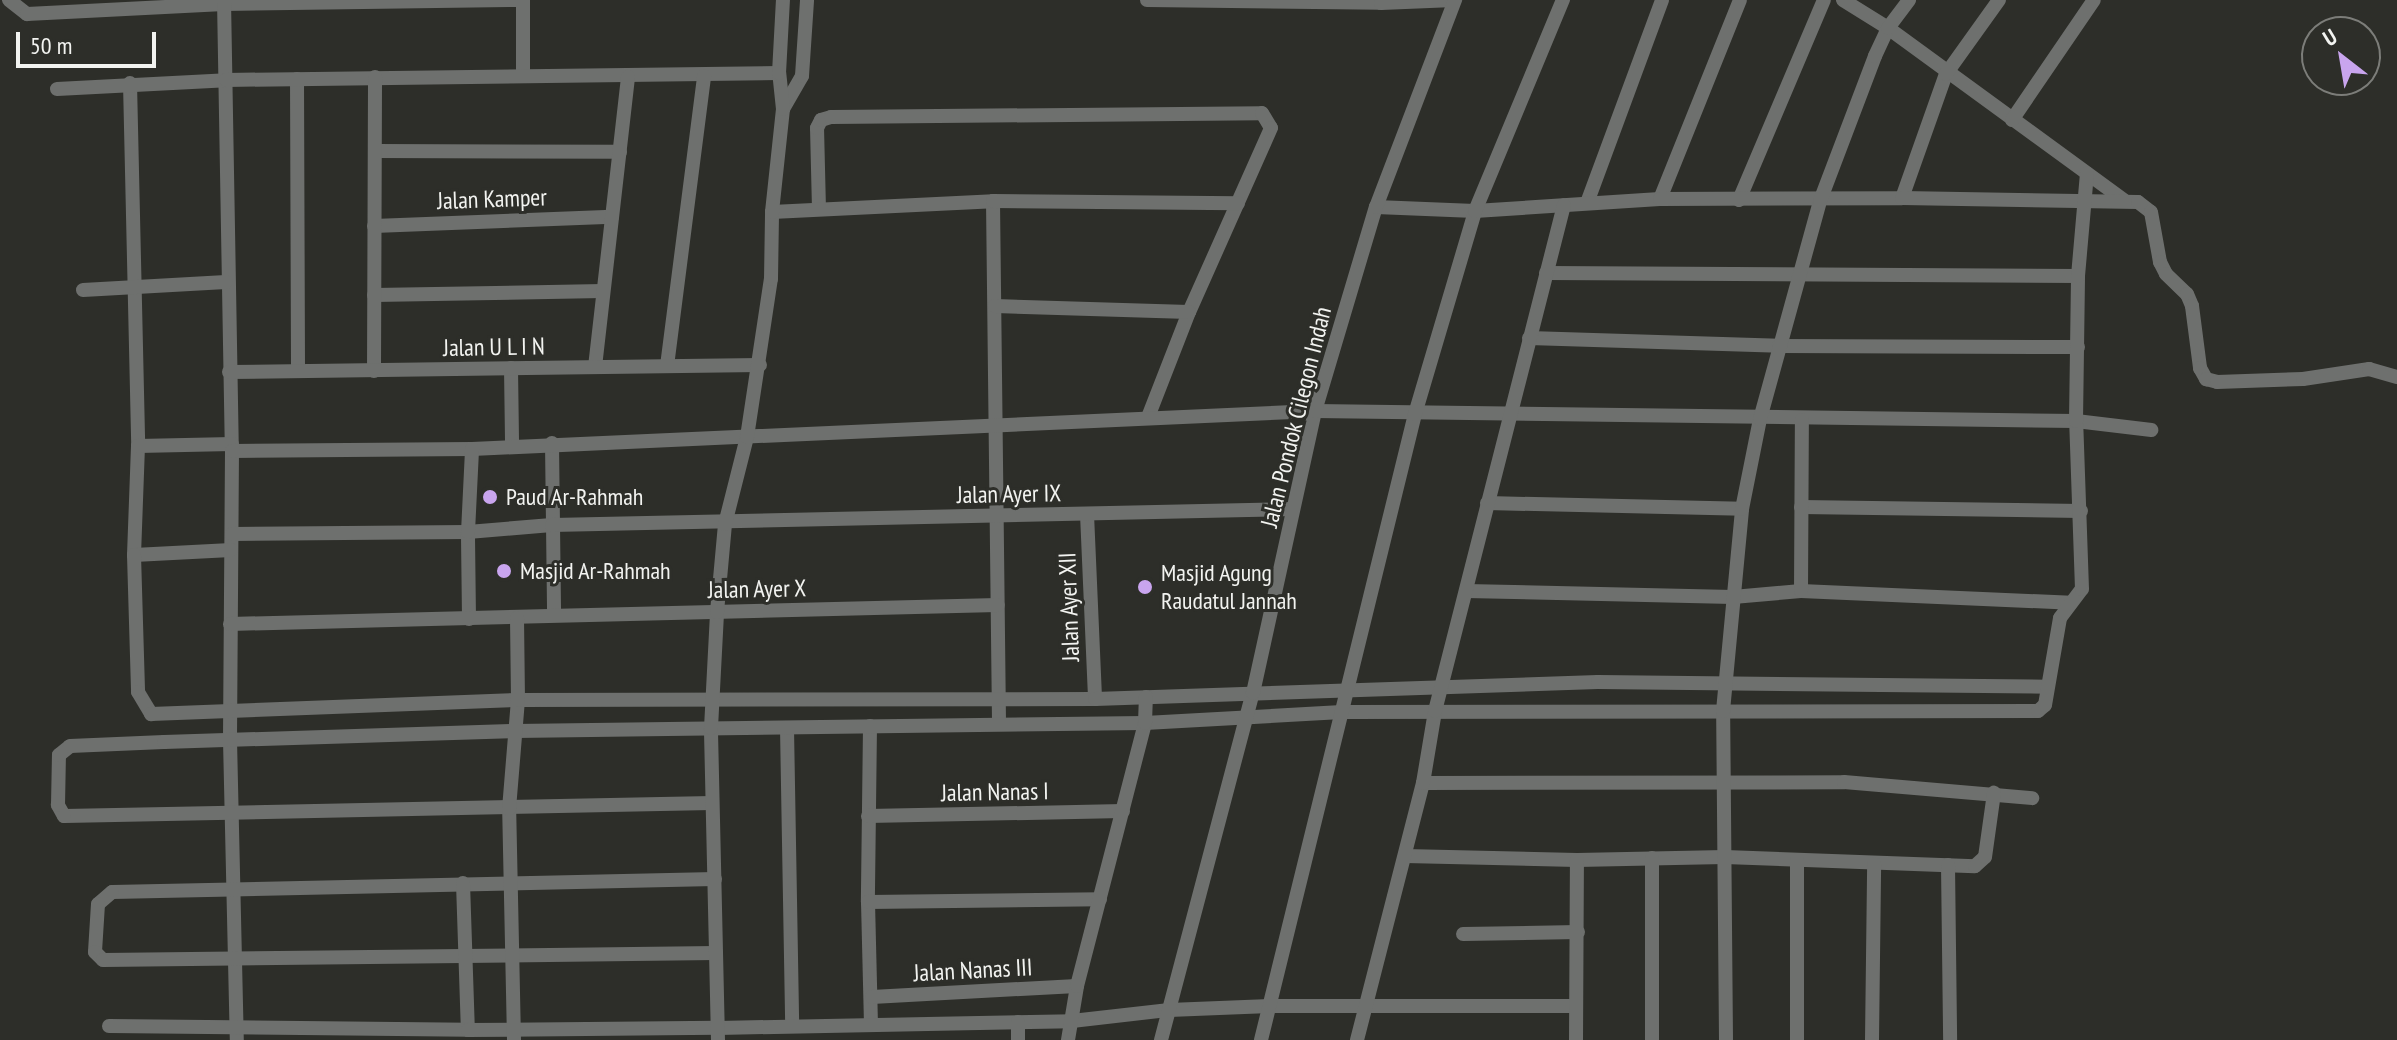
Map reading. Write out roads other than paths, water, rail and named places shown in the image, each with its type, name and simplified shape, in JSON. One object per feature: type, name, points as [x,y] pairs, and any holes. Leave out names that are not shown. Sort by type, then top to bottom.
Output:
[{"type":"street","points":[[9,0],[27,14],[224,2],[520,0],[523,76]]},
{"type":"street","points":[[718,1034],[711,728],[717,612],[725,524],[747,437],[771,279],[772,212],[783,109],[779,73],[783,0]]},
{"type":"street","points":[[783,109],[802,76],[807,0]]},
{"type":"street","points":[[1147,0],[1454,0]]},
{"type":"street","name":"Jalan Pondok Cilegon Indah","points":[[1161,1040],[1253,693],[1315,411],[1376,207],[1454,0]]},
{"type":"street","points":[[1261,1040],[1415,414],[1475,211],[1563,0]]},
{"type":"street","points":[[1587,203],[1662,0]]},
{"type":"street","points":[[1660,199],[1740,0]]},
{"type":"street","points":[[1739,200],[1824,0]]},
{"type":"street","points":[[1843,0],[1888,28],[1946,74],[2124,200]]},
{"type":"street","points":[[1726,1040],[1723,711],[1742,509],[1760,419],[1797,273],[1820,201],[1888,28],[1909,0]]},
{"type":"street","points":[[1902,198],[1946,74],[1999,0]]},
{"type":"street","points":[[2012,120],[2094,0]]},
{"type":"street","points":[[224,2],[226,282],[232,447],[230,740],[237,1035]]},
{"type":"street","points":[[57,89],[226,80],[779,73]]},
{"type":"street","points":[[667,366],[704,76]]},
{"type":"street","points":[[374,371],[375,77]]},
{"type":"street","points":[[595,367],[628,77]]},
{"type":"street","points":[[297,79],[298,371]]},
{"type":"street","points":[[130,83],[138,446],[134,555],[138,692],[146,710],[162,716],[518,700],[1095,699],[1350,688],[1725,681],[2047,687]]},
{"type":"street","points":[[819,209],[817,128],[826,118],[1262,113],[1271,128],[1189,312],[1148,417]]},
{"type":"street","points":[[376,151],[620,152]]},
{"type":"street","points":[[712,803],[232,814],[61,814],[58,805],[59,755],[63,750],[164,742],[515,731],[1145,723],[1342,712],[2029,713],[2045,705],[2060,618],[2082,589],[2076,421],[2078,276],[2082,201],[2087,173]]},
{"type":"street","points":[[1376,207],[1475,211],[1660,199],[2124,200],[2145,205],[2151,212],[2160,262],[2166,274],[2187,294],[2192,306],[2200,368],[2206,379],[2265,381],[2369,369],[2397,377]]},
{"type":"street","points":[[772,212],[993,201],[1238,203]]},
{"type":"street","points":[[993,201],[999,724]]},
{"type":"street","points":[[1357,1040],[1423,783],[1435,711],[1444,686],[1487,503],[1564,205]]},
{"type":"street","name":"Jalan Kamper","points":[[374,226],[612,217]]},
{"type":"street","points":[[1546,273],[2078,276]]},
{"type":"street","points":[[83,290],[226,282]]},
{"type":"street","points":[[374,295],[603,291]]},
{"type":"street","points":[[995,306],[1189,312]]},
{"type":"street","points":[[1529,338],[1779,346],[2078,347]]},
{"type":"street","name":"Jalan U L I N","points":[[229,372],[760,365]]},
{"type":"street","points":[[511,368],[512,444]]},
{"type":"street","points":[[138,446],[472,449],[512,444],[747,437],[1315,411],[1802,420],[2076,421],[2151,430]]},
{"type":"street","points":[[1801,591],[1802,420]]},
{"type":"street","points":[[552,443],[554,615]]},
{"type":"street","points":[[469,619],[468,532],[472,449]]},
{"type":"street","points":[[1487,503],[1742,509]]},
{"type":"street","points":[[1801,507],[2081,511]]},
{"type":"street","name":"Jalan Ayer IX","points":[[232,534],[468,532],[552,525],[725,524],[1293,509]]},
{"type":"street","name":"Jalan Ayer XII","points":[[1087,514],[1095,699]]},
{"type":"street","points":[[134,555],[231,550]]},
{"type":"street","points":[[1466,591],[1733,597],[1801,591],[2071,603]]},
{"type":"street","name":"Jalan Ayer X","points":[[230,624],[998,605]]},
{"type":"street","points":[[514,1034],[509,809],[518,700],[517,618]]},
{"type":"street","points":[[1068,1040],[1077,986],[1145,723],[1146,697]]},
{"type":"street","points":[[162,716],[164,742]]},
{"type":"street","points":[[870,726],[868,902],[871,1022]]},
{"type":"street","points":[[787,728],[792,1026]]},
{"type":"street","points":[[1423,783],[1724,779],[1844,782],[2032,798]]},
{"type":"street","points":[[1405,856],[1577,860],[1725,857],[1975,866],[1985,857],[1994,793]]},
{"type":"street","name":"Jalan Nanas I","points":[[868,816],[1123,811]]},
{"type":"street","points":[[1652,858],[1652,1040]]},
{"type":"street","points":[[1576,1040],[1577,860]]},
{"type":"street","points":[[1797,860],[1797,1040]]},
{"type":"street","points":[[1872,1040],[1874,864]]},
{"type":"street","points":[[1948,865],[1950,1040]]},
{"type":"street","points":[[715,879],[512,881],[108,894],[98,904],[95,952],[103,960],[716,953]]},
{"type":"street","points":[[463,883],[468,1030]]},
{"type":"street","points":[[868,902],[1100,899]]},
{"type":"street","points":[[1463,934],[1578,932]]},
{"type":"street","name":"Jalan Nanas III","points":[[872,997],[1077,986]]},
{"type":"street","points":[[109,1026],[237,1035],[468,1030],[514,1034],[718,1034],[871,1022],[1072,1021],[1169,1010],[1270,1006],[1576,1006]]},
{"type":"street","points":[[1018,1022],[1018,1040]]},
{"type":"place","name":"Paud Ar-Rahmah","points":[[490,497]]},
{"type":"place","name":"Masjid Ar-Rahmah","points":[[504,571]]},
{"type":"place","name":"Masjid Agung Raudatul Jannah","points":[[1145,587]]}]
